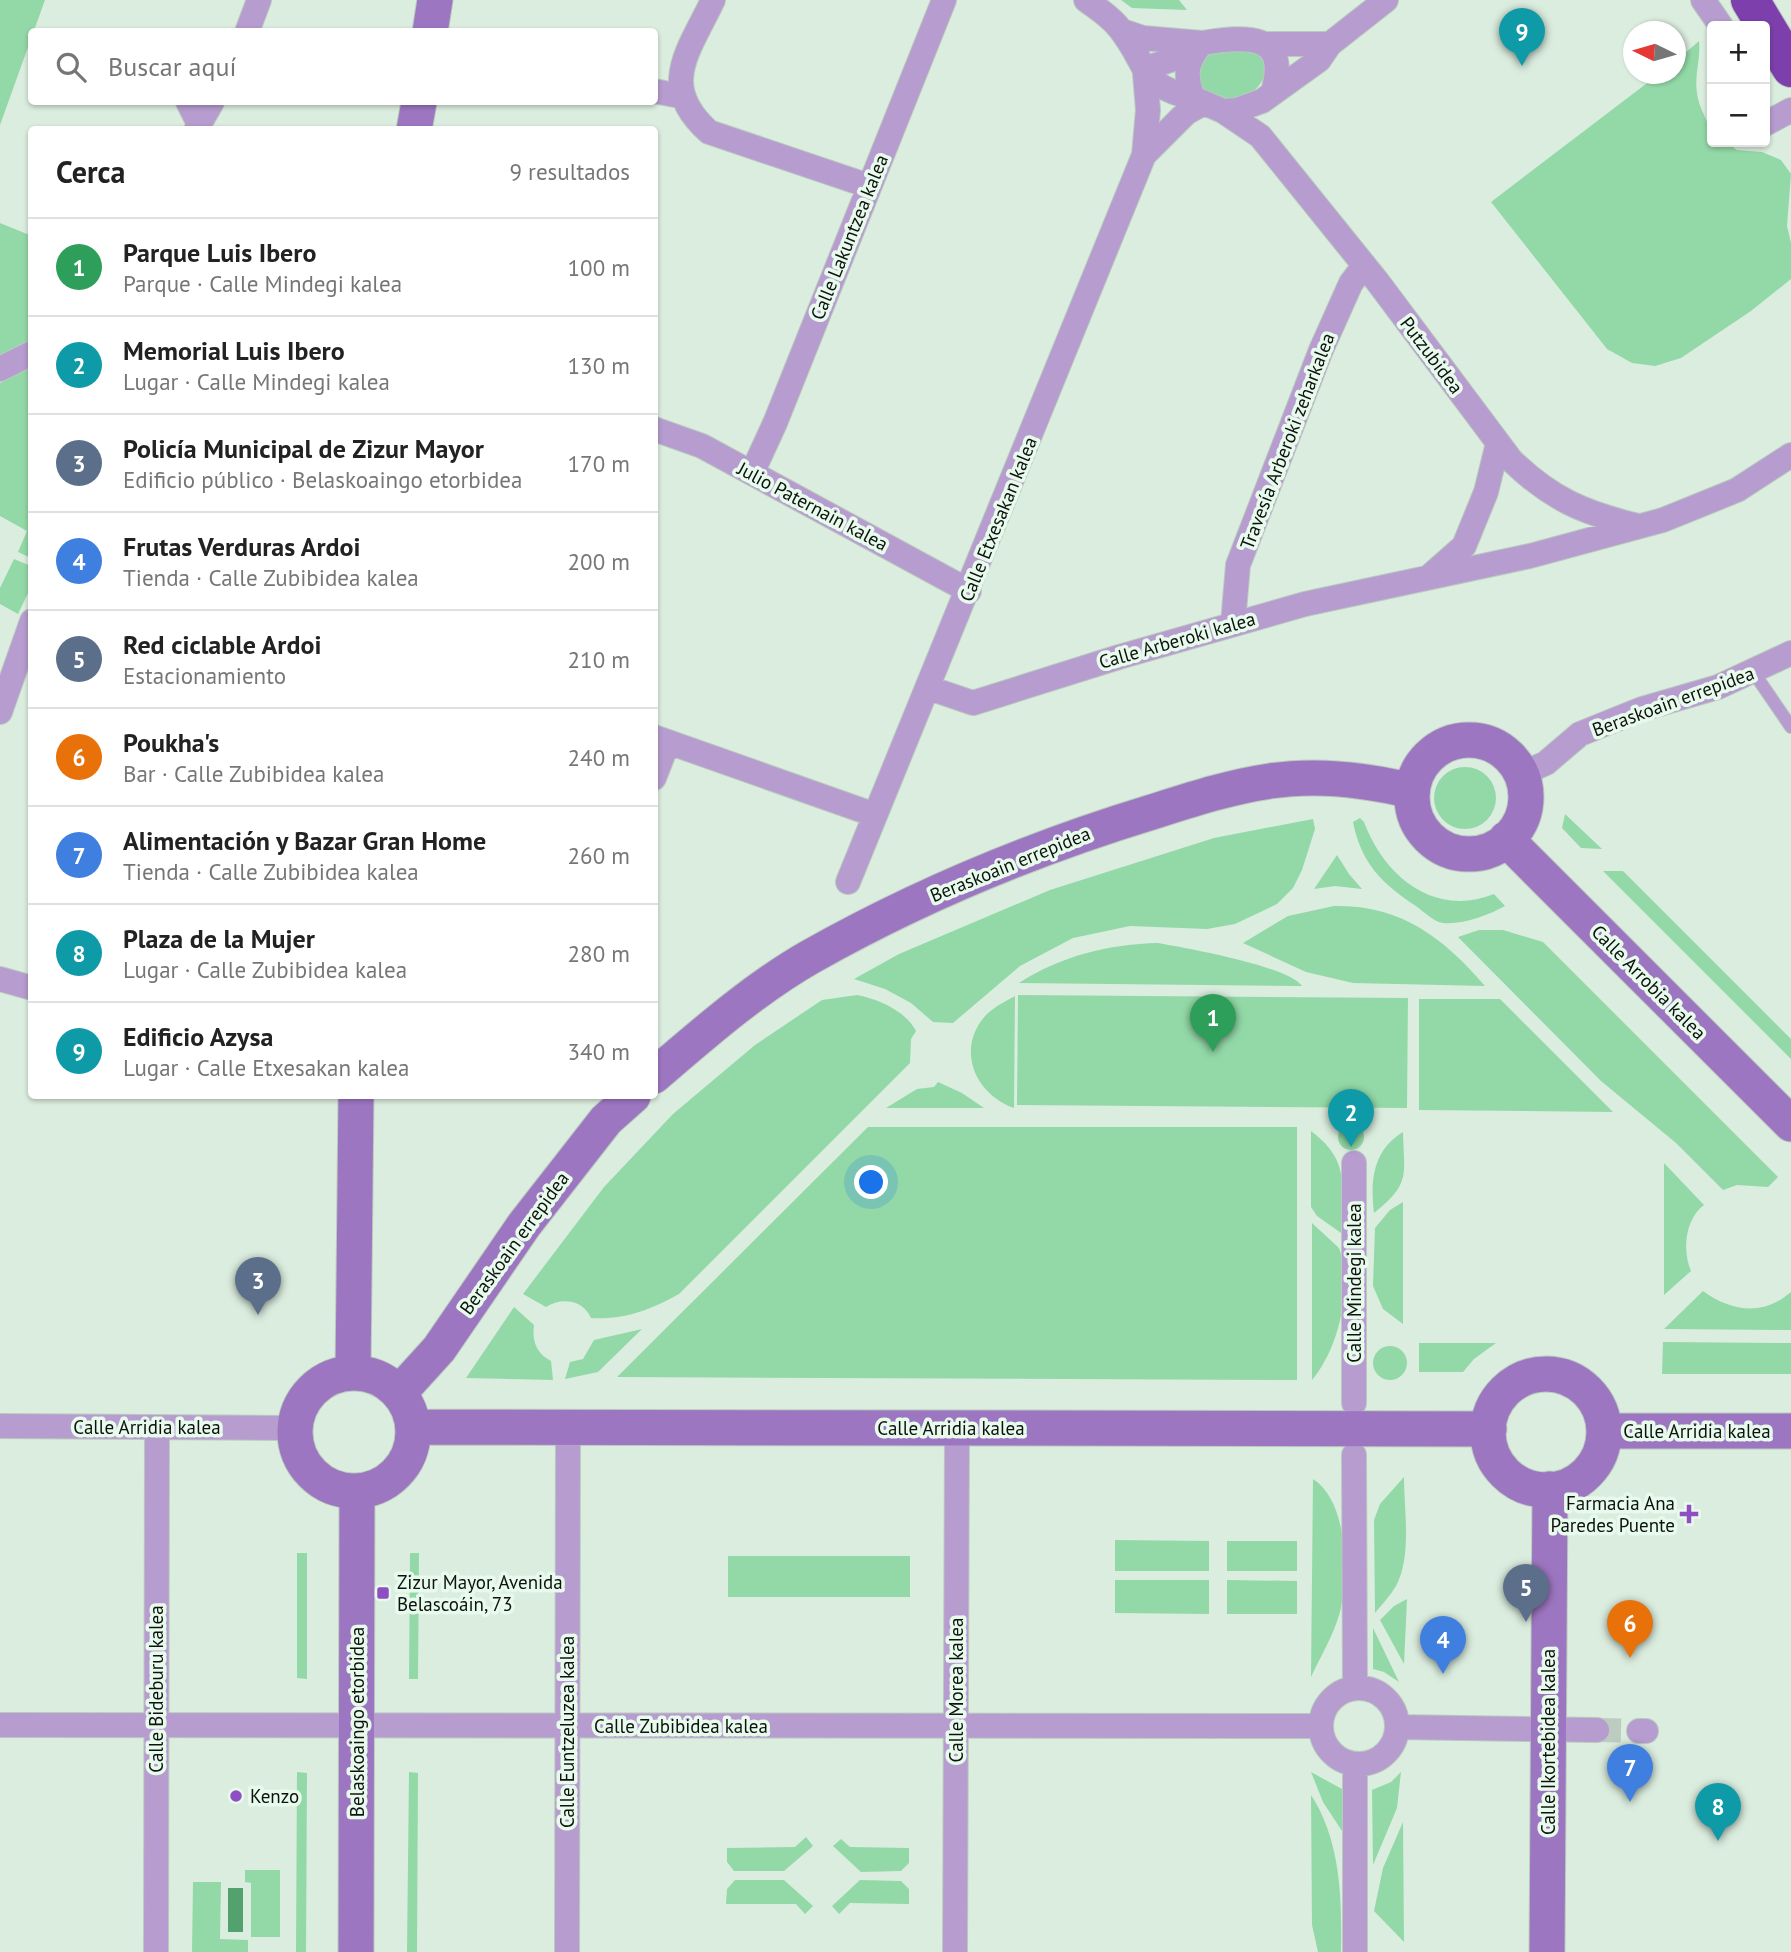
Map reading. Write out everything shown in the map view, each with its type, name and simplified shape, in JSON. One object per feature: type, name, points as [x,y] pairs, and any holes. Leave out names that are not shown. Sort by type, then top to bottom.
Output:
[{"type":"highway","points":[[1750,0],[1791,68]]},
{"type":"street","points":[[248,28],[258,0]]},
{"type":"street","points":[[431,28],[435,0]]},
{"type":"street","points":[[713,0],[681,67],[680,96],[693,118],[709,132],[869,186]]},
{"type":"street","name":"Calle Lakuntzea kalea","points":[[752,473],[775,423],[944,0]]},
{"type":"street","points":[[1086,0],[1122,31],[1145,74],[1156,65],[1225,39],[1264,44],[1330,44]]},
{"type":"street","points":[[1198,47],[1186,74],[1206,104],[1237,110],[1267,97],[1319,60],[1330,44],[1386,0]]},
{"type":"street","points":[[1703,0],[1718,21]]},
{"type":"street","points":[[1122,31],[1198,47]]},
{"type":"street","points":[[1260,136],[1267,97],[1278,60],[1274,51],[1264,44]]},
{"type":"street","name":"Putzubidea","points":[[1145,74],[1159,87],[1206,104],[1260,136],[1364,266],[1498,443],[1533,481],[1557,498],[1592,515],[1640,526]]},
{"type":"street","name":"Calle Etxesakan kalea","points":[[848,882],[969,591],[1144,155],[1147,110],[1145,74]]},
{"type":"street","points":[[658,92],[680,96]]},
{"type":"street","name":"Calle Etxesakan kalea","points":[[1144,155],[1186,113],[1206,104]]},
{"type":"street","points":[[189,105],[198,126]]},
{"type":"street","points":[[199,126],[210,105]]},
{"type":"street","points":[[1770,123],[1791,110]]},
{"type":"street","points":[[1770,126],[1791,128]]},
{"type":"street","name":"Travesía Arberoki zeharkalea","points":[[1233,623],[1238,565],[1321,350],[1351,283],[1364,266]]},
{"type":"street","points":[[0,369],[28,356]]},
{"type":"street","name":"Julio Paternain kalea","points":[[658,430],[702,446],[969,591]]},
{"type":"street","name":"Calle Arberoki kalea","points":[[1429,577],[1464,545],[1486,492],[1498,443]]},
{"type":"street","name":"Calle Arberoki kalea","points":[[929,688],[973,703],[1233,623],[1530,556],[1640,526],[1737,490],[1791,455]]},
{"type":"street","points":[[0,712],[7,667],[28,628]]},
{"type":"street","name":"Beraskoain errepidea","points":[[1522,774],[1546,763],[1580,734],[1642,709],[1754,673],[1791,653]]},
{"type":"street","points":[[661,739],[875,815]]},
{"type":"street","points":[[1461,740],[1493,745],[1511,758],[1522,774],[1526,797],[1524,813],[1507,839],[1497,846],[1476,853],[1443,848],[1419,824],[1412,791],[1418,770],[1431,753],[1461,740]]},
{"type":"street","name":"Beraskoain errepidea","points":[[658,1072],[703,1033],[809,958],[920,901],[1092,831],[1225,790],[1272,780],[1326,779],[1382,783],[1412,791]]},
{"type":"street","name":"Calle Arrobia kalea","points":[[1507,839],[1791,1124]]},
{"type":"street","points":[[0,979],[28,987]]},
{"type":"street","points":[[353,1373],[356,1099]]},
{"type":"street","name":"Beraskoain errepidea","points":[[399,1393],[439,1349],[523,1224],[606,1119],[629,1099]]},
{"type":"street","name":"Calle Mindegi kalea","points":[[1354,1163],[1354,1403]]},
{"type":"street","points":[[353,1373],[370,1375],[399,1393],[408,1408],[414,1427],[412,1446],[404,1464],[391,1478],[374,1488],[357,1491],[331,1487],[311,1473],[298,1452],[295,1428],[301,1406],[313,1389],[339,1374],[353,1373]]},
{"type":"street","points":[[1547,1374],[1569,1378],[1587,1391],[1599,1409],[1604,1431],[1601,1448],[1588,1471],[1575,1482],[1550,1489],[1526,1486],[1506,1473],[1492,1453],[1489,1429],[1494,1407],[1507,1389],[1525,1377],[1547,1374]]},
{"type":"street","name":"Calle Arridia kalea","points":[[0,1426],[295,1428]]},
{"type":"street","name":"Calle Bideburu kalea","points":[[156,1952],[157,1427]]},
{"type":"street","name":"Calle Arridia kalea","points":[[414,1427],[1489,1429]]},
{"type":"street","name":"Calle Euntzeluzea kalea","points":[[567,1952],[568,1427]]},
{"type":"street","name":"Calle Morea kalea","points":[[955,1952],[957,1428]]},
{"type":"street","name":"Calle Arridia kalea","points":[[1604,1431],[1791,1431]]},
{"type":"street","points":[[1354,1455],[1354,1688]]},
{"type":"street","name":"Calle Ikortebidea kalea","points":[[1547,1952],[1550,1489]]},
{"type":"street","name":"Belaskoaingo etorbidea","points":[[356,1952],[357,1491]]},
{"type":"street","points":[[1354,1688],[1368,1688],[1380,1694],[1391,1704],[1397,1727],[1388,1752],[1378,1759],[1355,1764],[1334,1755],[1322,1737],[1321,1726],[1327,1705],[1344,1690],[1354,1688]]},
{"type":"street","name":"Calle Zubibidea kalea","points":[[0,1725],[1321,1726]]},
{"type":"street","points":[[1397,1727],[1597,1730]]},
{"type":"street","points":[[1355,1764],[1355,1952]]},
{"type":"lane","points":[[1754,673],[1791,727]]},
{"type":"shaded area","points":[[0,0],[45,0],[35,28],[28,28],[28,47],[0,125]]},
{"type":"shaded area","points":[[1121,0],[1179,0],[1187,10],[1132,8]]},
{"type":"shaded area","points":[[1699,41],[1696,80],[1700,106],[1707,122],[1707,147],[1732,147],[1737,150],[1762,152],[1781,160],[1791,174],[1787,226],[1791,243],[1791,279],[1751,311],[1681,358],[1655,366],[1632,363],[1607,349],[1491,202],[1646,84],[1686,84],[1686,52]]},
{"type":"shaded area","points":[[1213,47],[1257,52],[1268,68],[1257,88],[1250,94],[1233,98],[1201,91],[1198,66]]},
{"type":"shaded area","points":[[0,223],[28,234],[28,343],[0,358]]},
{"type":"shaded area","points":[[28,364],[28,557],[18,552],[27,531],[0,516],[0,383]]},
{"type":"shaded area","points":[[14,559],[28,565],[28,593],[18,614],[0,604],[0,588]]},
{"type":"shaded area","points":[[1465,767],[1477,769],[1487,776],[1494,786],[1494,810],[1487,820],[1477,827],[1465,829],[1453,827],[1443,820],[1436,810],[1434,798],[1436,786],[1443,776],[1453,769]]},
{"type":"shaded area","points":[[1565,814],[1602,849],[1581,848],[1562,828]]},
{"type":"shaded area","points":[[1360,818],[1384,859],[1398,875],[1414,887],[1432,896],[1451,900],[1472,900],[1494,894],[1505,906],[1467,921],[1443,923],[1432,918],[1383,881],[1367,861],[1353,822]]},
{"type":"shaded area","points":[[1313,819],[1315,829],[1302,870],[1293,888],[1277,904],[1235,924],[1207,929],[1130,926],[1073,938],[1020,966],[953,1023],[933,1022],[911,1003],[885,989],[854,979],[899,954],[1050,890],[1214,838]]},
{"type":"shaded area","points":[[1337,855],[1362,889],[1335,886],[1314,889]]},
{"type":"shaded area","points":[[1603,871],[1623,871],[1791,1039],[1791,1059]]},
{"type":"shaded area","points":[[1334,906],[1380,911],[1419,927],[1453,953],[1485,986],[1353,983],[1306,972],[1243,943],[1288,916]]},
{"type":"shaded area","points":[[1479,930],[1503,930],[1543,942],[1778,1177],[1768,1187],[1737,1185],[1723,1190],[1676,1143],[1601,1081],[1458,937]]},
{"type":"shaded area","points":[[1158,943],[1258,965],[1293,979],[1302,986],[1019,983],[1086,953]]},
{"type":"shaded area","points":[[857,995],[891,1007],[906,1017],[916,1031],[911,1039],[910,1063],[679,1294],[637,1313],[591,1318],[583,1307],[572,1302],[559,1302],[546,1307],[523,1294],[604,1187],[673,1114],[755,1045],[822,1000]]},
{"type":"shaded area","points":[[1018,995],[1408,998],[1407,1108],[1017,1105]]},
{"type":"shaded area","points":[[1015,996],[1014,1108],[988,1092],[979,1081],[971,1055],[977,1027],[987,1014]]},
{"type":"shaded area","points":[[1419,999],[1500,999],[1613,1112],[1419,1110]]},
{"type":"shaded area","points":[[938,1082],[962,1093],[984,1108],[886,1108],[917,1089],[934,1087]]},
{"type":"shaded area","points":[[1351,1124],[1360,1128],[1364,1137],[1360,1146],[1351,1150],[1342,1146],[1338,1137],[1342,1128]]},
{"type":"shaded area","points":[[868,1127],[1297,1127],[1297,1380],[617,1377]]},
{"type":"shaded area","points":[[1311,1131],[1324,1142],[1339,1165],[1342,1188],[1341,1233],[1317,1216],[1311,1207]]},
{"type":"shaded area","points":[[1403,1132],[1403,1178],[1394,1194],[1374,1213],[1376,1167],[1385,1148]]},
{"type":"shaded area","points":[[1664,1163],[1704,1205],[1693,1218],[1687,1236],[1691,1271],[1664,1295]]},
{"type":"shaded area","points":[[1403,1202],[1403,1324],[1383,1309],[1373,1286],[1375,1228],[1390,1210]]},
{"type":"shaded area","points":[[1312,1223],[1339,1248],[1343,1263],[1344,1298],[1330,1352],[1312,1380]]},
{"type":"shaded area","points":[[1703,1291],[1725,1303],[1747,1308],[1770,1305],[1791,1292],[1791,1330],[1664,1329]]},
{"type":"shaded area","points":[[514,1307],[534,1325],[536,1346],[551,1361],[553,1380],[466,1378]]},
{"type":"shaded area","points":[[642,1329],[598,1372],[565,1379],[570,1362],[583,1359],[594,1340]]},
{"type":"shaded area","points":[[1663,1342],[1791,1343],[1791,1374],[1662,1374]]},
{"type":"shaded area","points":[[1419,1343],[1496,1343],[1474,1359],[1463,1372],[1419,1372]]},
{"type":"shaded area","points":[[1390,1346],[1402,1351],[1407,1363],[1402,1375],[1390,1380],[1378,1375],[1373,1363],[1378,1351]]},
{"type":"shaded area","points":[[1404,1477],[1404,1561],[1396,1586],[1375,1613],[1374,1520],[1380,1504]]},
{"type":"shaded area","points":[[1313,1479],[1325,1490],[1333,1504],[1339,1521],[1345,1559],[1340,1612],[1311,1677]]},
{"type":"shaded area","points":[[1115,1540],[1209,1541],[1209,1571],[1115,1571]]},
{"type":"shaded area","points":[[1227,1541],[1297,1541],[1297,1571],[1227,1571]]},
{"type":"shaded area","points":[[297,1553],[307,1553],[307,1679],[297,1678]]},
{"type":"shaded area","points":[[410,1553],[419,1553],[418,1679],[409,1679]]},
{"type":"shaded area","points":[[728,1556],[910,1556],[910,1597],[728,1597]]},
{"type":"shaded area","points":[[1115,1580],[1209,1580],[1209,1614],[1115,1613]]},
{"type":"shaded area","points":[[1227,1580],[1297,1581],[1297,1614],[1227,1614]]},
{"type":"shaded area","points":[[1407,1599],[1404,1664],[1380,1620],[1394,1606]]},
{"type":"shaded area","points":[[1373,1628],[1399,1682],[1384,1672],[1373,1669]]},
{"type":"shaded area","points":[[297,1772],[307,1773],[306,1952],[296,1952]]},
{"type":"shaded area","points":[[409,1772],[418,1773],[417,1952],[407,1952]]},
{"type":"shaded area","points":[[1311,1772],[1342,1789],[1342,1831],[1323,1802]]},
{"type":"shaded area","points":[[1401,1772],[1397,1808],[1373,1865],[1372,1790],[1391,1782]]},
{"type":"shaded area","points":[[1311,1795],[1328,1831],[1338,1871],[1341,1952],[1318,1952],[1312,1925]]},
{"type":"shaded area","points":[[1403,1822],[1404,1942],[1374,1911],[1383,1868]]},
{"type":"shaded area","points":[[806,1837],[813,1846],[784,1871],[734,1871],[727,1862],[727,1848],[795,1847]]},
{"type":"shaded area","points":[[841,1839],[850,1847],[909,1848],[909,1863],[901,1871],[861,1872],[833,1846]]},
{"type":"shaded area","points":[[245,1870],[280,1870],[280,1937],[251,1937],[251,1883],[245,1882]]},
{"type":"shaded area","points":[[735,1880],[784,1880],[813,1906],[805,1914],[796,1904],[726,1904],[727,1889]]},
{"type":"shaded area","points":[[860,1880],[901,1881],[909,1889],[909,1904],[850,1903],[839,1914],[832,1906]]},
{"type":"shaded area","points":[[193,1882],[221,1882],[220,1939],[248,1940],[248,1952],[192,1952]]},
{"type":"shaded area","points":[[228,1888],[243,1888],[243,1932],[228,1932]]},
{"type":"tunnel","points":[[1597,1730],[1639,1731]]},
{"type":"place","name":"Edificio Azysa","points":[[1522,66]]},
{"type":"place","name":"Parque Luis Ibero","points":[[1213,1052]]},
{"type":"place","name":"Memorial Luis Ibero","points":[[1351,1147]]},
{"type":"place","name":"Policía Municipal de Zizur Mayor","points":[[258,1315]]},
{"type":"place","name":"Farmacia Ana Paredes Puente","points":[[1689,1514]]},
{"type":"place","name":"Zizur Mayor, Avenida Belascoáin, 73","points":[[383,1593]]},
{"type":"place","name":"Red ciclable Ardoi","points":[[1526,1622]]},
{"type":"place","name":"Poukha's","points":[[1630,1658]]},
{"type":"place","name":"Frutas Verduras Ardoi","points":[[1443,1674]]},
{"type":"place","name":"Kenzo","points":[[236,1796]]},
{"type":"place","name":"Alimentación y Bazar Gran Home","points":[[1630,1802]]},
{"type":"place","name":"Plaza de la Mujer","points":[[1718,1841]]}]
